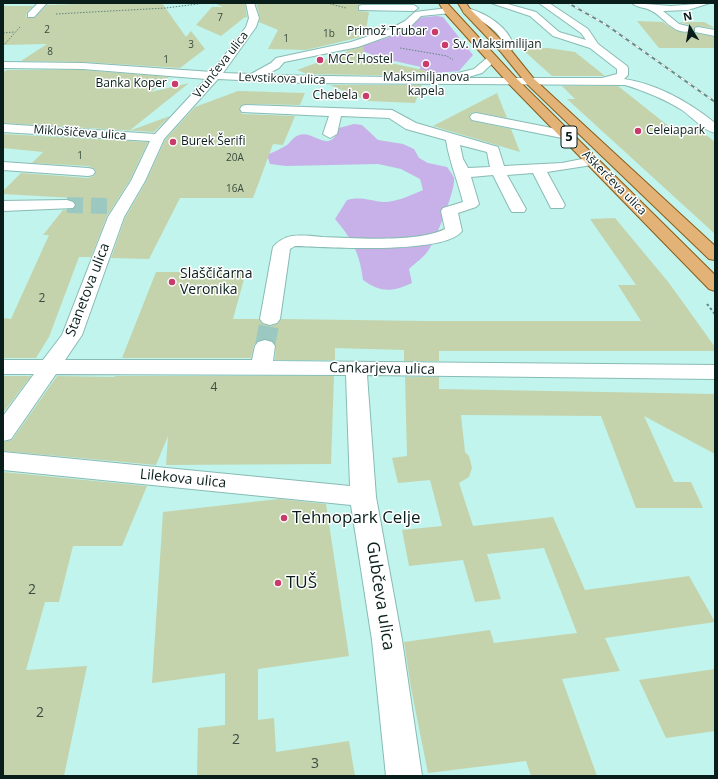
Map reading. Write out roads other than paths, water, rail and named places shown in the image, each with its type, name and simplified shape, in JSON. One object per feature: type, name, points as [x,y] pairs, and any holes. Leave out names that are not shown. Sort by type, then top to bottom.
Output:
[{"type":"main road","name":"Aškerčeva ulica","points":[[445,7],[510,81],[567,135],[715,285]]},
{"type":"main road","name":"Aškerčeva ulica","points":[[464,7],[505,50],[530,81],[715,255]]},
{"type":"street","points":[[31,15],[43,3]]},
{"type":"street","name":"Vrunčeva ulica","points":[[158,138],[215,76],[251,27],[254,18],[250,3]]},
{"type":"street","points":[[495,3],[533,14],[556,34],[594,46],[623,68],[622,75],[616,79],[605,81]]},
{"type":"street","points":[[543,3],[585,31],[594,46]]},
{"type":"street","points":[[645,6],[678,9],[706,3]]},
{"type":"street","points":[[645,6],[656,22]]},
{"type":"street","points":[[645,6],[676,26],[715,33]]},
{"type":"street","points":[[362,8],[445,7]]},
{"type":"street","points":[[253,78],[259,72],[273,67],[280,60],[362,42],[395,31],[415,18],[415,8]]},
{"type":"street","points":[[420,81],[463,76],[478,71],[492,59]]},
{"type":"street","name":"Levstikova ulica","points":[[3,64],[34,64],[253,78],[624,82],[661,93],[702,117],[715,129]]},
{"type":"street","points":[[246,109],[392,114],[411,126],[493,150],[498,171],[518,209]]},
{"type":"street","points":[[259,123],[266,110]]},
{"type":"street","points":[[296,123],[301,111]]},
{"type":"street","points":[[330,134],[336,112]]},
{"type":"street","points":[[476,117],[567,135]]},
{"type":"street","name":"Miklošičeva ulica","points":[[3,128],[158,138]]},
{"type":"street","name":"Stanetova ulica","points":[[3,433],[72,335],[97,264],[116,217],[115,206],[138,181],[158,138]]},
{"type":"street","points":[[270,319],[282,247],[292,241],[417,241],[449,235],[454,230],[449,211],[471,204],[463,173],[456,159],[452,138]]},
{"type":"street","points":[[463,173],[562,167],[592,161]]},
{"type":"street","points":[[3,182],[10,166],[88,172]]},
{"type":"street","points":[[538,168],[557,205]]},
{"type":"street","points":[[3,206],[67,205]]},
{"type":"street","points":[[262,367],[265,346]]},
{"type":"street","name":"Cankarjeva ulica","points":[[3,367],[262,367],[715,372]]},
{"type":"street","name":"Gubčeva ulica","points":[[357,369],[356,378],[363,497],[387,640],[404,776]]},
{"type":"street","name":"Lilekova ulica","points":[[3,461],[363,497]]},
{"type":"tunnel","points":[[67,205],[107,206]]},
{"type":"tunnel","points":[[265,346],[270,319]]},
{"type":"railway","points":[[568,3],[605,24],[715,102]]},
{"type":"place","name":"Primož Trubar","points":[[435,32]]},
{"type":"place","name":"Sv. Maksimilijan","points":[[445,45]]},
{"type":"place","name":"MCC Hostel","points":[[320,60]]},
{"type":"place","name":"Maksimiljanova kapela","points":[[426,64]]},
{"type":"place","name":"Banka Koper","points":[[175,84]]},
{"type":"place","name":"Chebela","points":[[366,96]]},
{"type":"place","name":"Celeiapark","points":[[638,131]]},
{"type":"place","name":"Burek Šerifi","points":[[173,142]]},
{"type":"place","name":"Slaščičarna Veronika","points":[[172,282]]},
{"type":"place","name":"Tehnopark Celje","points":[[284,518]]},
{"type":"place","name":"TUŠ","points":[[278,583]]}]
